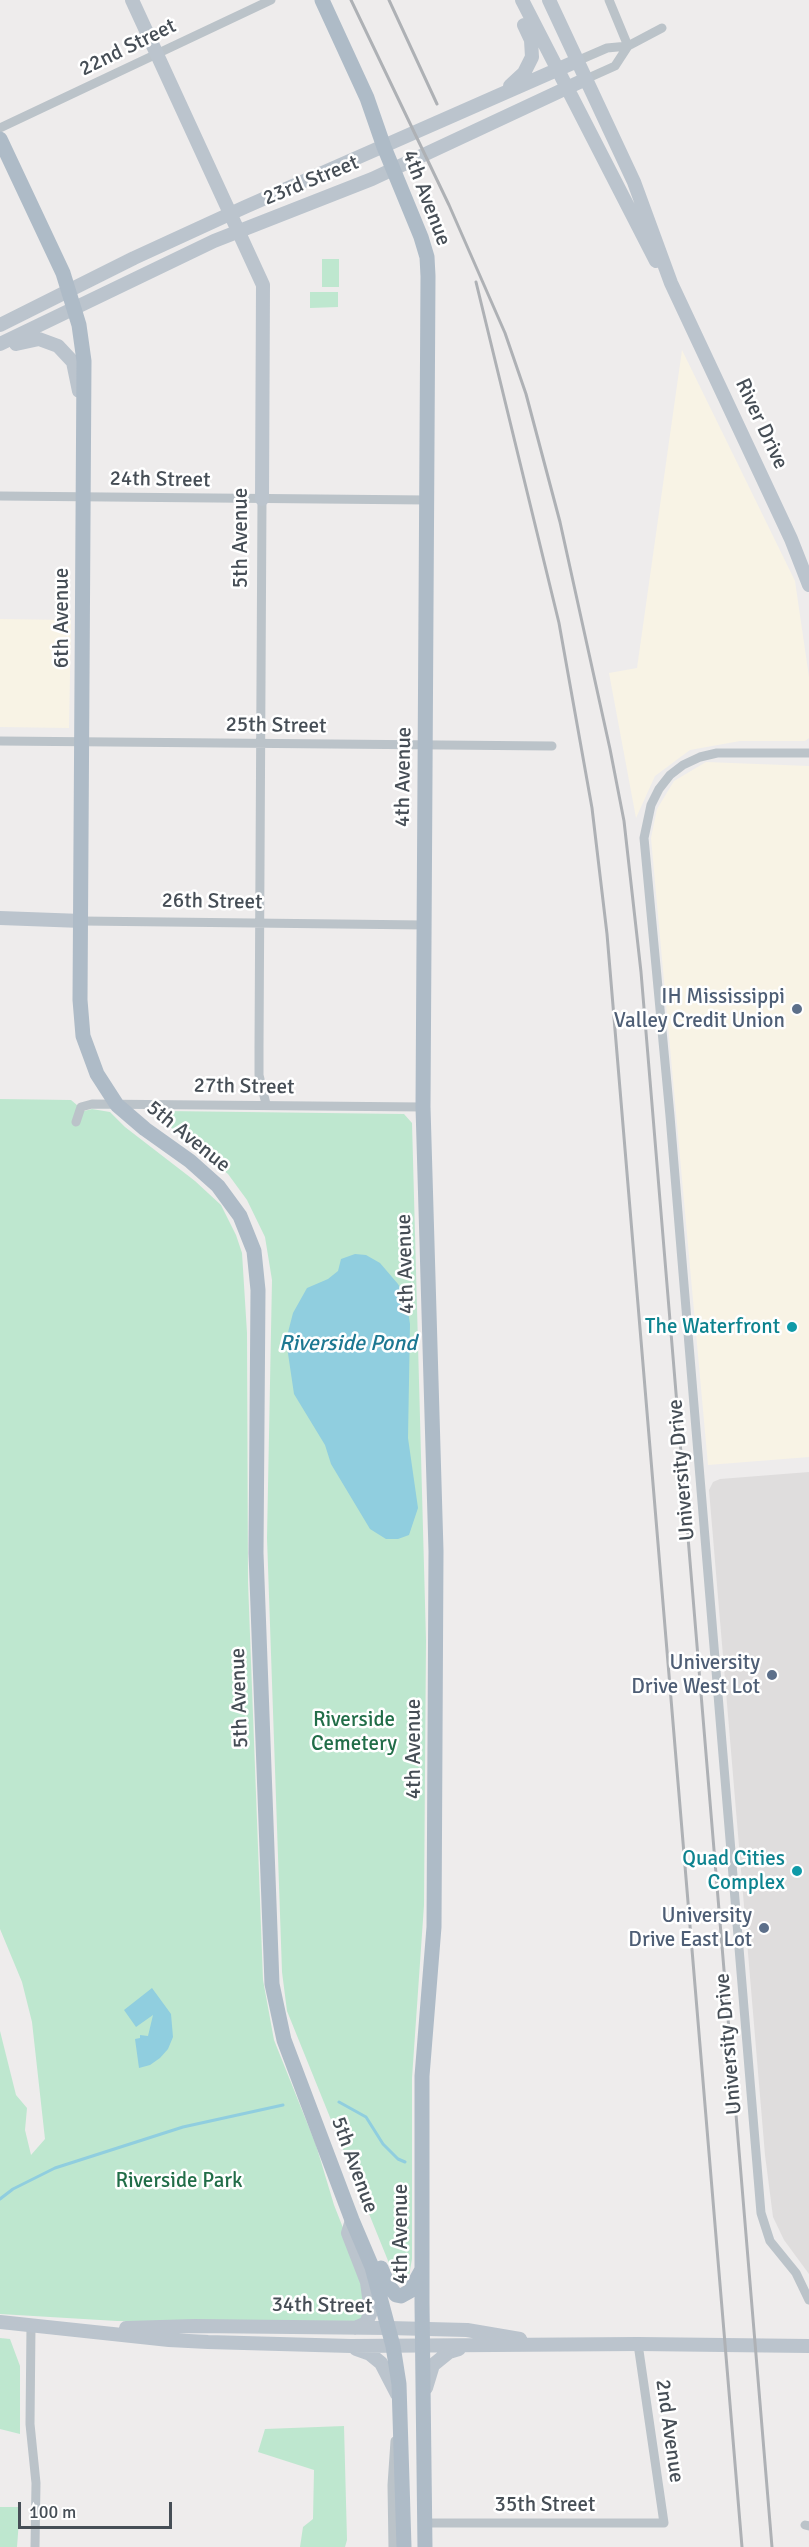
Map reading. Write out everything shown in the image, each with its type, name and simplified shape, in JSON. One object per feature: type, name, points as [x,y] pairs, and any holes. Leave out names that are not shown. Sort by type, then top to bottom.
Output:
[{"type":"main road","name":"4th Avenue","points":[[322,0],[363,89],[427,257],[423,1107],[436,1551],[435,1891],[422,2076],[425,2547]]},
{"type":"main road","name":"6th Avenue","points":[[0,139],[63,273],[79,325],[84,361],[80,1000],[83,1036],[97,1074],[117,1105]]},
{"type":"main road","name":"5th Avenue","points":[[117,1105],[144,1130],[190,1161],[218,1186],[240,1216],[254,1251],[258,1290],[256,1553],[272,1984],[284,2040],[352,2220],[372,2266],[389,2328]]},
{"type":"main road","points":[[352,2220],[374,2247],[389,2286],[396,2295],[406,2295],[410,2291],[422,2268]]},
{"type":"main road","points":[[389,2328],[397,2366],[400,2403],[404,2547]]},
{"type":"street","name":"5th Avenue","points":[[132,0],[261,279],[264,291],[259,1075],[266,1104]]},
{"type":"street","name":"22nd Street","points":[[0,128],[271,0]]},
{"type":"street","points":[[487,99],[513,84],[530,64],[531,40],[513,0]]},
{"type":"street","name":"River Drive","points":[[522,0],[653,258],[671,282]]},
{"type":"street","name":"River Drive","points":[[549,0],[633,182],[671,282],[791,538],[809,585]]},
{"type":"street","points":[[609,0],[628,46]]},
{"type":"street","name":"23rd Street","points":[[0,325],[134,258],[487,99],[607,48],[628,46],[662,28]]},
{"type":"street","name":"23rd Street","points":[[0,344],[214,242],[393,170],[615,66],[628,46]]},
{"type":"street","points":[[0,350],[21,342],[39,339],[51,343],[66,354],[76,373],[84,435]]},
{"type":"street","name":"24th Street","points":[[0,496],[427,500]]},
{"type":"street","name":"25th Street","points":[[0,741],[552,746]]},
{"type":"street","name":"University Drive","points":[[809,753],[727,752],[700,757],[683,765],[658,789],[651,805],[644,838],[672,1139],[761,2213],[770,2241],[796,2273],[809,2300]]},
{"type":"street","name":"26th Street","points":[[0,918],[424,925]]},
{"type":"street","name":"27th Street","points":[[76,1122],[81,1107],[86,1104],[423,1107]]},
{"type":"street","points":[[352,2220],[348,2233],[367,2282],[371,2312],[366,2323],[355,2328]]},
{"type":"street","name":"34th Street","points":[[0,2322],[169,2340],[336,2345],[809,2346]]},
{"type":"street","points":[[31,2326],[30,2424],[36,2483],[35,2547]]},
{"type":"street","name":"34th Street","points":[[87,2330],[195,2326],[467,2330],[555,2344]]},
{"type":"street","name":"2nd Avenue","points":[[638,2344],[664,2523]]},
{"type":"street","points":[[336,2345],[361,2349],[376,2357],[387,2370],[400,2403]]},
{"type":"street","points":[[424,2393],[433,2365],[449,2352],[467,2346]]},
{"type":"street","points":[[393,2547],[393,2454],[400,2425]]},
{"type":"street","name":"35th Street","points":[[425,2523],[664,2523]]},
{"type":"shaded area","points":[[682,350],[795,581],[809,677],[809,738],[805,741],[740,741],[690,750],[655,776],[636,818],[609,673],[637,668]]},
{"type":"shaded area","points":[[0,619],[71,620],[69,728],[0,727]]},
{"type":"shaded area","points":[[706,762],[809,766],[809,1457],[708,1465],[651,838],[657,809],[674,781]]},
{"type":"shaded area","points":[[809,1472],[809,2274],[784,2240],[773,2217],[765,2155],[709,1490],[713,1482],[720,1479]]},
{"type":"green space","points":[[322,259],[339,259],[339,287],[322,287]]},
{"type":"green space","points":[[310,292],[338,292],[338,307],[310,308]]},
{"type":"green space","name":"Riverside Park","points":[[0,1099],[71,1100],[84,1111],[92,1109],[110,1112],[125,1127],[195,1181],[221,1205],[242,1253],[247,1333],[248,1582],[263,1980],[274,2040],[316,2145],[334,2205],[360,2271],[367,2308],[362,2319],[356,2323],[117,2321],[0,2314],[0,2031],[16,2095],[27,2108],[25,2130],[31,2155],[45,2139],[32,2022],[22,1982],[0,1929]]},
{"type":"green space","name":"Riverside Cemetery","points":[[165,1111],[404,1114],[412,1123],[426,1640],[424,1905],[412,2078],[412,2259],[409,2276],[404,2280],[395,2278],[287,2011],[282,1972],[267,1538],[272,1280],[265,1237],[247,1200],[228,1174],[162,1120],[160,1114]]},
{"type":"green space","points":[[0,2338],[10,2339],[20,2366],[20,2434],[0,2429]]},
{"type":"green space","points":[[344,2426],[347,2540],[345,2547],[300,2547],[303,2527],[313,2519],[314,2470],[258,2452],[265,2429]]},
{"type":"green space","points":[[0,2507],[20,2507],[17,2547],[0,2547]]},
{"type":"water","name":"Riverside Pond","points":[[355,1254],[366,1255],[380,1263],[398,1284],[406,1298],[410,1324],[408,1438],[418,1508],[409,1535],[398,1539],[386,1539],[370,1529],[331,1464],[325,1445],[294,1394],[286,1340],[293,1313],[307,1288],[328,1279],[338,1271],[341,1259]]},
{"type":"water","points":[[152,1988],[171,2014],[173,2037],[168,2049],[160,2058],[150,2065],[139,2068],[135,2039],[140,2038],[140,2035],[148,2036],[153,2015],[136,2027],[124,2010]]},
{"type":"waterway","points":[[339,2102],[366,2117],[383,2144],[398,2159],[405,2162]]},
{"type":"waterway","points":[[0,2199],[13,2189],[55,2168],[183,2127],[283,2105]]},
{"type":"railway","points":[[351,0],[449,205],[505,333],[526,394],[560,522],[624,821],[641,972],[772,2547]]},
{"type":"railway","points":[[389,0],[437,104]]},
{"type":"railway","points":[[476,282],[559,623],[592,808],[607,934],[742,2547]]},
{"type":"place","name":"IH Mississippi Valley Credit Union","points":[[797,1009]]},
{"type":"place","name":"The Waterfront","points":[[792,1327]]},
{"type":"place","name":"University Drive West Lot","points":[[772,1675]]},
{"type":"place","name":"Quad Cities Complex","points":[[797,1871]]},
{"type":"place","name":"University Drive East Lot","points":[[764,1928]]}]
